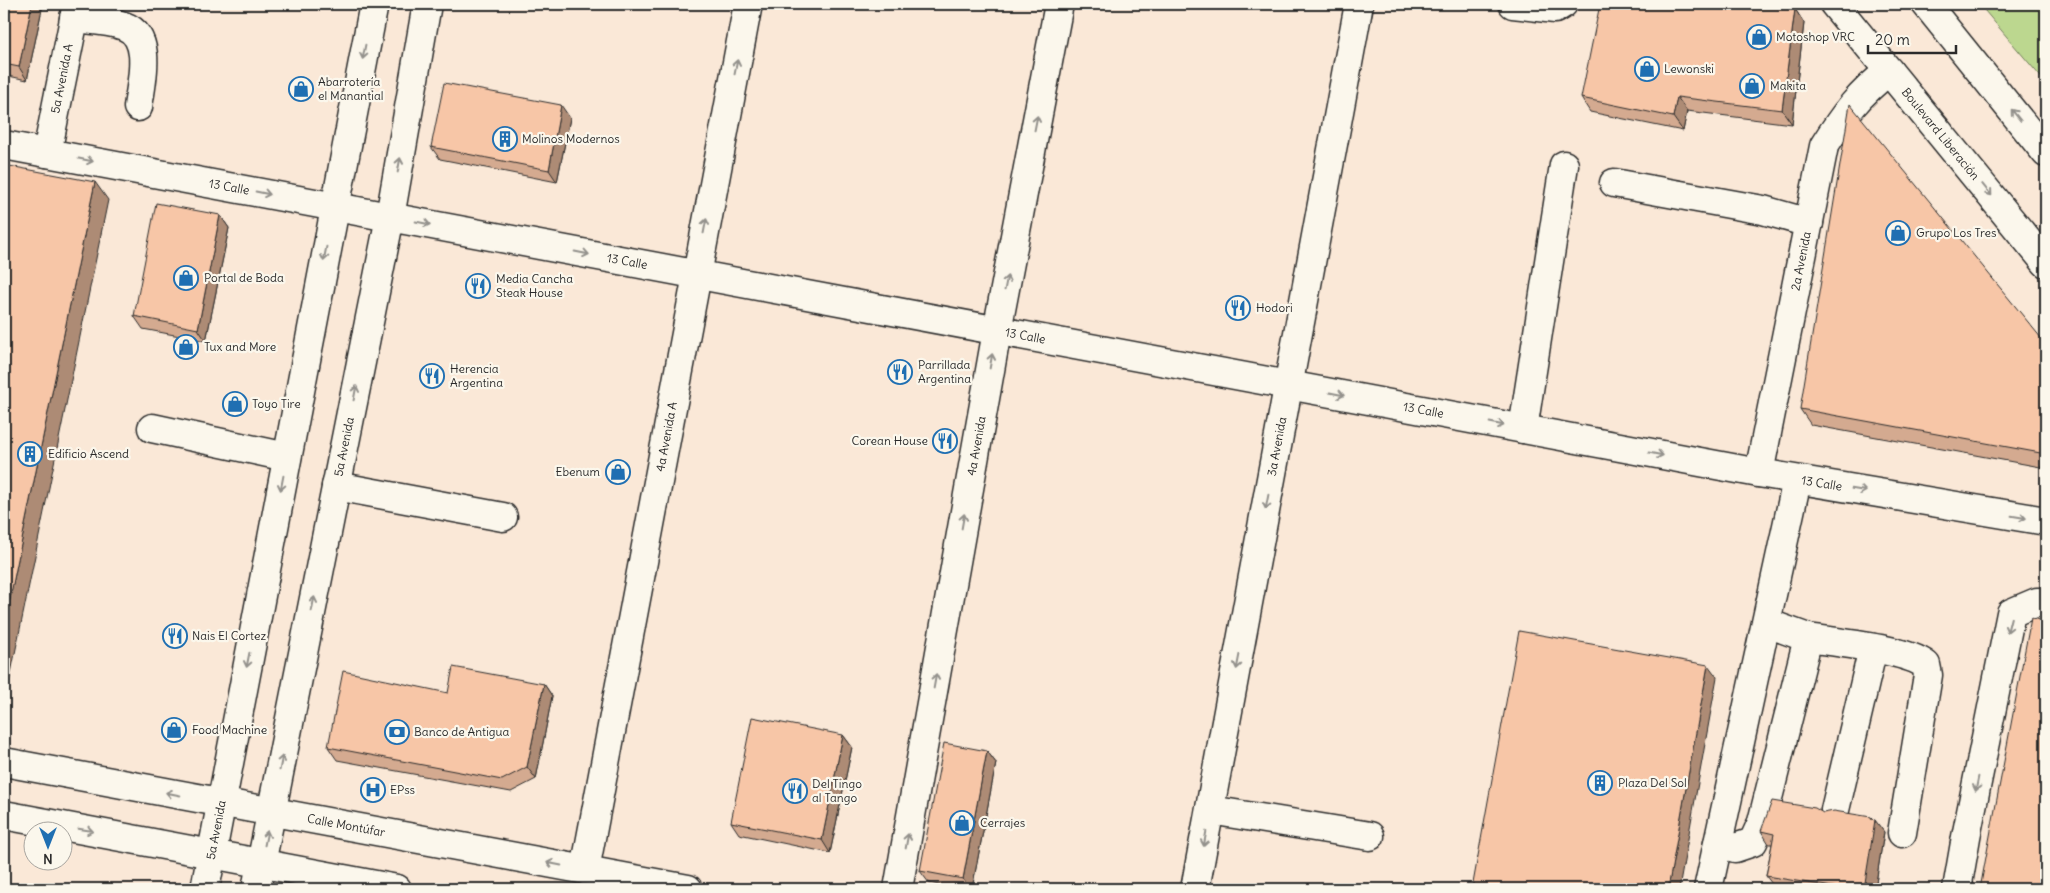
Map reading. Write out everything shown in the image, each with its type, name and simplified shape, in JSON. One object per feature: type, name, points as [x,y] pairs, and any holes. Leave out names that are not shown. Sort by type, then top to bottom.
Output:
[{"type":"main road","name":"5a Avenida","points":[[205,889],[220,802],[374,4]]},
{"type":"main road","name":"5a Avenida","points":[[259,877],[390,217],[427,4]]},
{"type":"main road","name":"4a Avenida A","points":[[585,870],[748,4]]},
{"type":"main road","name":"4a Avenida","points":[[898,889],[997,331],[1059,4]]},
{"type":"main road","name":"3a Avenida","points":[[1195,889],[1358,4]]},
{"type":"main road","points":[[1513,4],[1555,9],[1563,4]]},
{"type":"main road","name":"Boulevard Liberación","points":[[1834,4],[2046,263]]},
{"type":"main road","points":[[1926,4],[2046,153]]},
{"type":"main road","points":[[75,11],[126,26],[137,36],[144,56],[138,107]]},
{"type":"main road","name":"5a Avenida A","points":[[47,153],[75,11]]},
{"type":"main road","name":"2a Avenida","points":[[1759,473],[1824,146],[1844,114],[1868,87],[1889,70]]},
{"type":"main road","name":"13 Calle","points":[[4,145],[1797,480],[2046,521]]},
{"type":"main road","points":[[1523,429],[1564,165]]},
{"type":"main road","points":[[1614,183],[1763,210],[1809,222]]},
{"type":"main road","points":[[152,428],[287,456]]},
{"type":"main road","points":[[1708,889],[1797,480]]},
{"type":"main road","points":[[336,486],[503,517]]},
{"type":"main road","points":[[1957,889],[2012,613],[2037,602],[2046,602]]},
{"type":"main road","points":[[1767,624],[1808,638],[1873,648],[1919,660],[1926,665],[1928,675],[1902,833]]},
{"type":"main road","points":[[1718,844],[1735,848],[1753,842],[1762,822],[1808,638]]},
{"type":"main road","points":[[1835,810],[1873,648]]},
{"type":"main road","name":"Calle Montúfar","points":[[4,762],[688,889]]},
{"type":"main road","points":[[1210,810],[1370,836]]},
{"type":"main road","points":[[4,815],[212,854],[259,877],[381,888]]},
{"type":"green space","points":[[1979,4],[2046,4],[2046,83]]},
{"type":"building","points":[[4,4],[32,4],[19,67],[4,64]]},
{"type":"building","points":[[1600,4],[1790,4],[1795,9],[1782,110],[1677,97],[1673,117],[1581,98]]},
{"type":"building","name":"Molinos Modernos","points":[[444,83],[561,105],[549,170],[431,147]]},
{"type":"building","name":"Grupo Los Tres","points":[[1850,104],[2046,344],[2046,454],[1800,409]]},
{"type":"building","name":"Edificio Ascend","points":[[4,165],[95,182],[4,628]]},
{"type":"building","name":"Portal de Boda","points":[[156,203],[220,215],[198,329],[134,316]]},
{"type":"building","points":[[2031,618],[2046,621],[2046,889],[1980,889]]},
{"type":"building","name":"Plaza Del Sol","points":[[1519,631],[1708,665],[1668,889],[1472,889]]},
{"type":"building","points":[[453,667],[544,684],[527,767],[502,780],[328,747],[343,671],[448,693]]},
{"type":"building","name":"Del Tingo al Tango","points":[[752,717],[843,735],[822,840],[731,822]]},
{"type":"building","name":"Cerrajes","points":[[944,743],[987,751],[963,879],[920,871]]},
{"type":"building","points":[[1772,801],[1815,808],[1823,813],[1834,811],[1871,817],[1871,819],[1875,820],[1864,889],[1845,889],[1766,876],[1774,834],[1761,831]]},
{"type":"place","name":"Motoshop VRC","points":[[1759,37]]},
{"type":"place","name":"Lewonski","points":[[1647,69]]},
{"type":"place","name":"Makita","points":[[1752,86]]},
{"type":"place","name":"Abarrotería el Manantial","points":[[301,89]]},
{"type":"place","name":"Molinos Modernos","points":[[505,139]]},
{"type":"place","name":"Grupo Los Tres","points":[[1898,233]]},
{"type":"place","name":"Portal de Boda","points":[[186,278]]},
{"type":"place","name":"Media Cancha Steak House","points":[[478,286]]},
{"type":"place","name":"Hodori","points":[[1238,308]]},
{"type":"place","name":"Tux and More","points":[[186,347]]},
{"type":"place","name":"Parrillada Argentina","points":[[900,372]]},
{"type":"place","name":"Herencia Argentina","points":[[432,376]]},
{"type":"place","name":"Toyo Tire","points":[[235,404]]},
{"type":"place","name":"Corean House","points":[[945,441]]},
{"type":"place","name":"Edificio Ascend","points":[[30,454]]},
{"type":"place","name":"Ebenum","points":[[618,472]]},
{"type":"place","name":"Nais El Cortez","points":[[175,636]]},
{"type":"place","name":"Food Machine","points":[[174,730]]},
{"type":"place","name":"Banco de Antigua","points":[[397,732]]},
{"type":"place","name":"Plaza Del Sol","points":[[1600,783]]},
{"type":"place","name":"EPss","points":[[373,790]]},
{"type":"place","name":"Del Tingo al Tango","points":[[795,791]]},
{"type":"place","name":"Cerrajes","points":[[962,823]]}]
